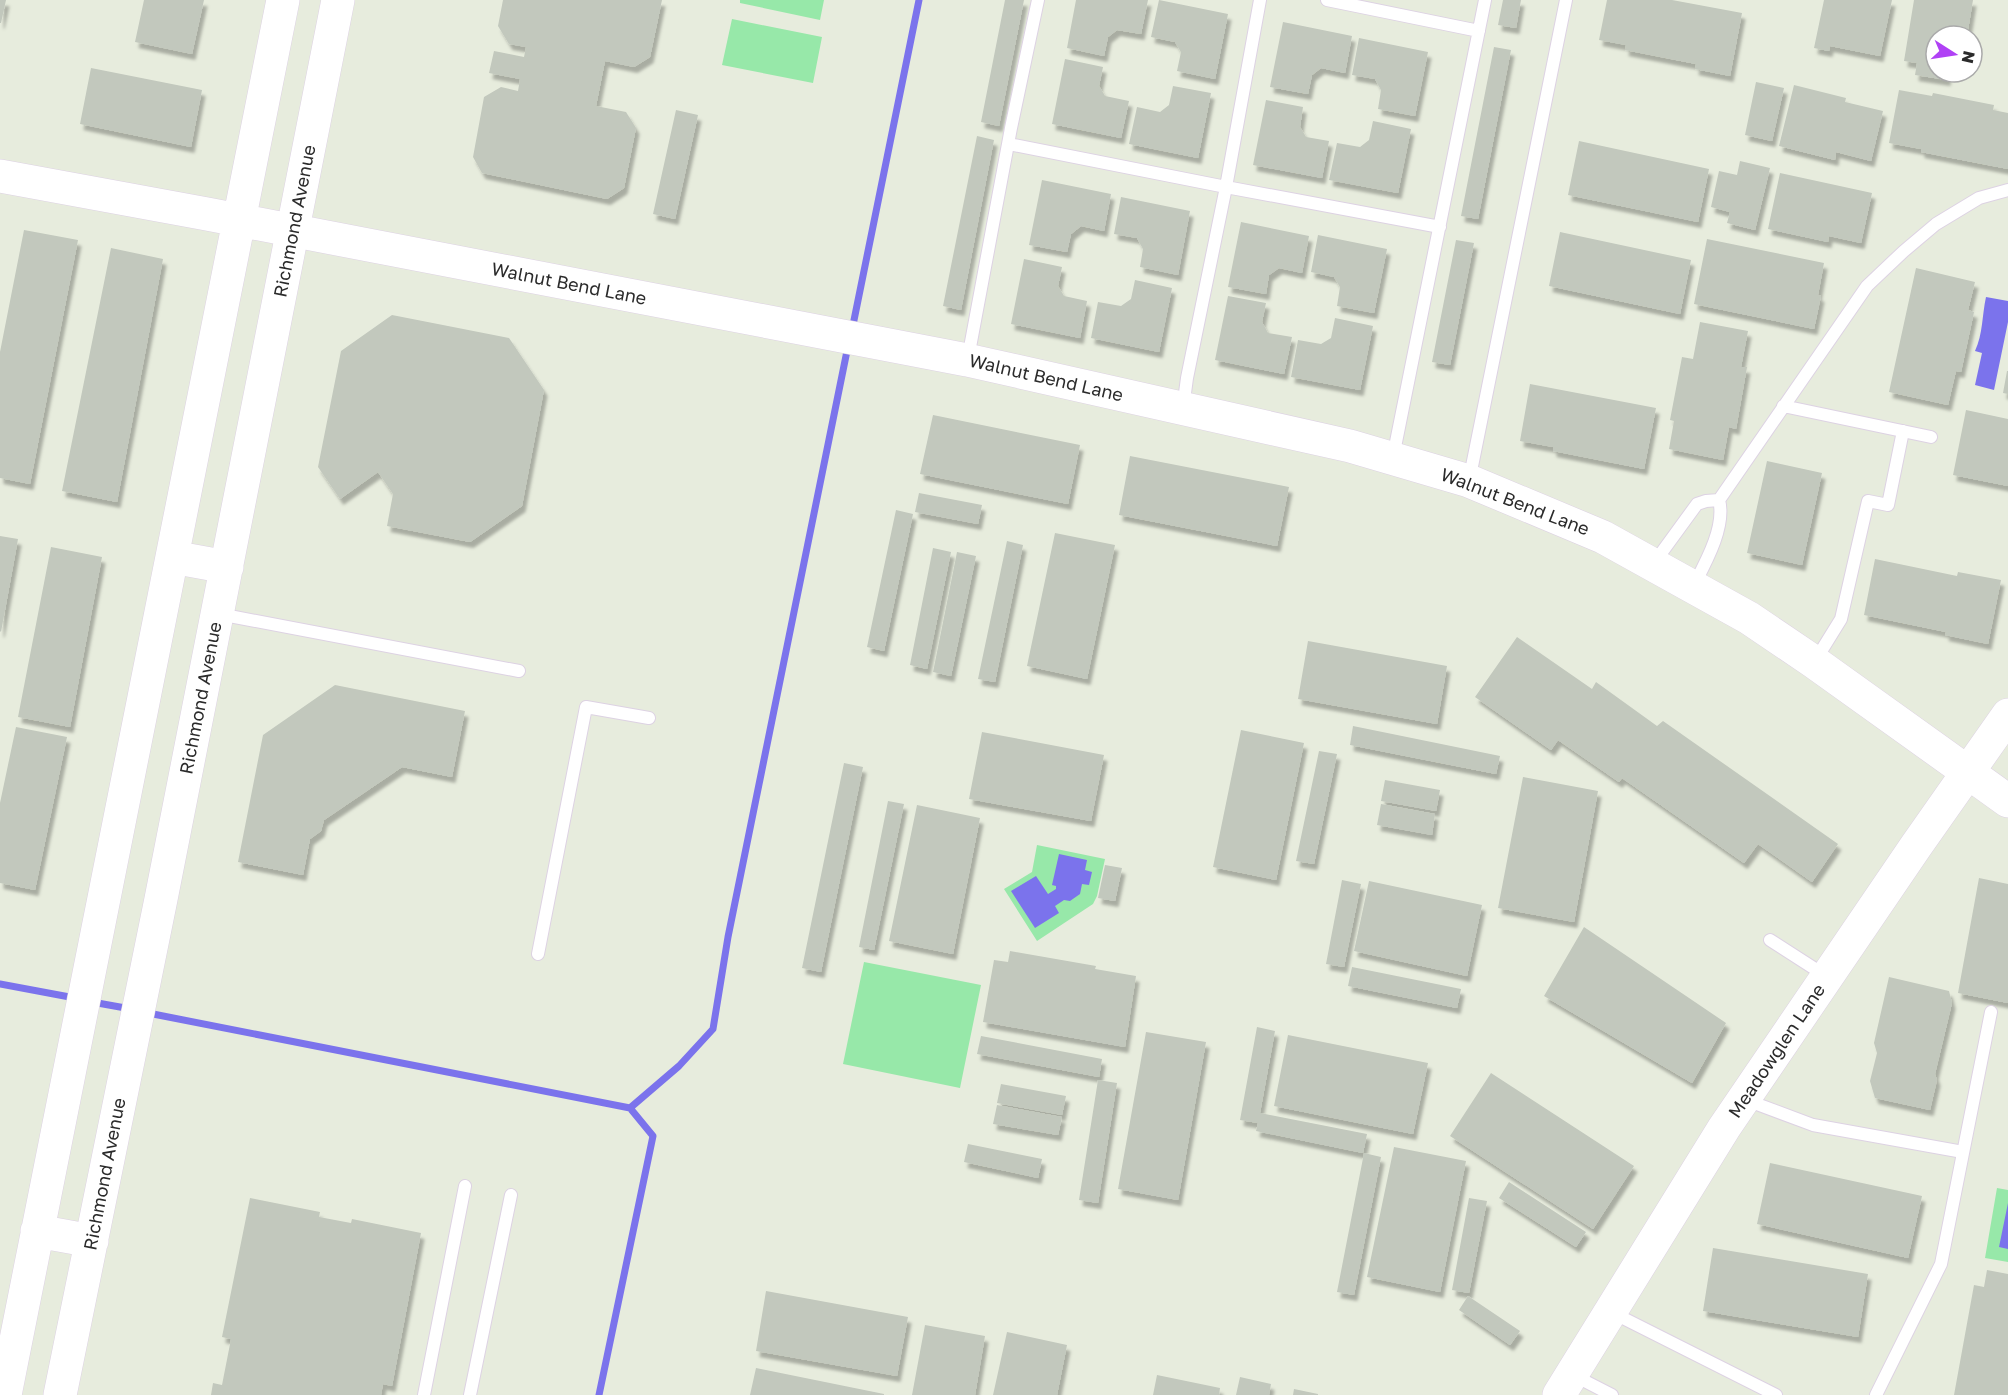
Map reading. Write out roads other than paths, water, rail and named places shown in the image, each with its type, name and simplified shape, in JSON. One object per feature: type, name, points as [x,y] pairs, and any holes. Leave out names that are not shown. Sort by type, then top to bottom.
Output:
[{"type":"main road","points":[[5,1395],[283,0]]},
{"type":"main road","name":"Richmond Avenue","points":[[60,1395],[150,958],[338,0]]},
{"type":"main road","name":"Walnut Bend Lane","points":[[0,176],[968,360],[1286,430],[1469,481],[1604,537],[1749,618],[2008,801]]},
{"type":"main road","points":[[172,557],[227,567]]},
{"type":"main road","name":"Meadowglen Lane","points":[[1565,1385],[1609,1311],[1744,1099],[2008,715]]},
{"type":"main road","points":[[37,1231],[92,1241]]},
{"type":"lane","points":[[968,360],[1038,0]]},
{"type":"lane","points":[[1183,409],[1190,358],[1226,187],[1260,0]]},
{"type":"lane","points":[[1327,0],[1479,31]]},
{"type":"lane","points":[[1393,458],[1485,0]]},
{"type":"lane","points":[[1469,481],[1566,0]]},
{"type":"lane","points":[[1009,144],[1440,227]]},
{"type":"lane","points":[[1719,500],[1867,286],[1936,224],[1978,198],[2008,190]]},
{"type":"lane","points":[[1783,406],[1931,437]]},
{"type":"lane","points":[[1814,662],[1844,612],[1868,501],[1888,505],[1903,431]]},
{"type":"lane","points":[[1653,564],[1697,504],[1719,500]]},
{"type":"lane","points":[[1693,586],[1709,557],[1722,510],[1719,500]]},
{"type":"lane","points":[[217,614],[519,671]]},
{"type":"lane","points":[[538,954],[586,707],[649,718]]},
{"type":"lane","points":[[1770,940],[1827,977]]},
{"type":"lane","points":[[1876,1395],[1941,1264],[1991,1012]]},
{"type":"lane","points":[[1744,1099],[1813,1125],[1963,1152]]},
{"type":"lane","points":[[424,1395],[465,1186]]},
{"type":"lane","points":[[470,1395],[511,1195]]},
{"type":"lane","points":[[1609,1311],[1776,1395]]},
{"type":"lane","points":[[1565,1385],[1612,1395]]},
{"type":"waterway","points":[[852,330],[919,0]]},
{"type":"waterway","points":[[630,1108],[679,1066],[713,1029],[728,937],[848,346]]},
{"type":"waterway","points":[[0,984],[75,998]]},
{"type":"waterway","points":[[92,1002],[131,1009]]},
{"type":"waterway","points":[[148,1013],[630,1108],[653,1136],[599,1395]]}]
